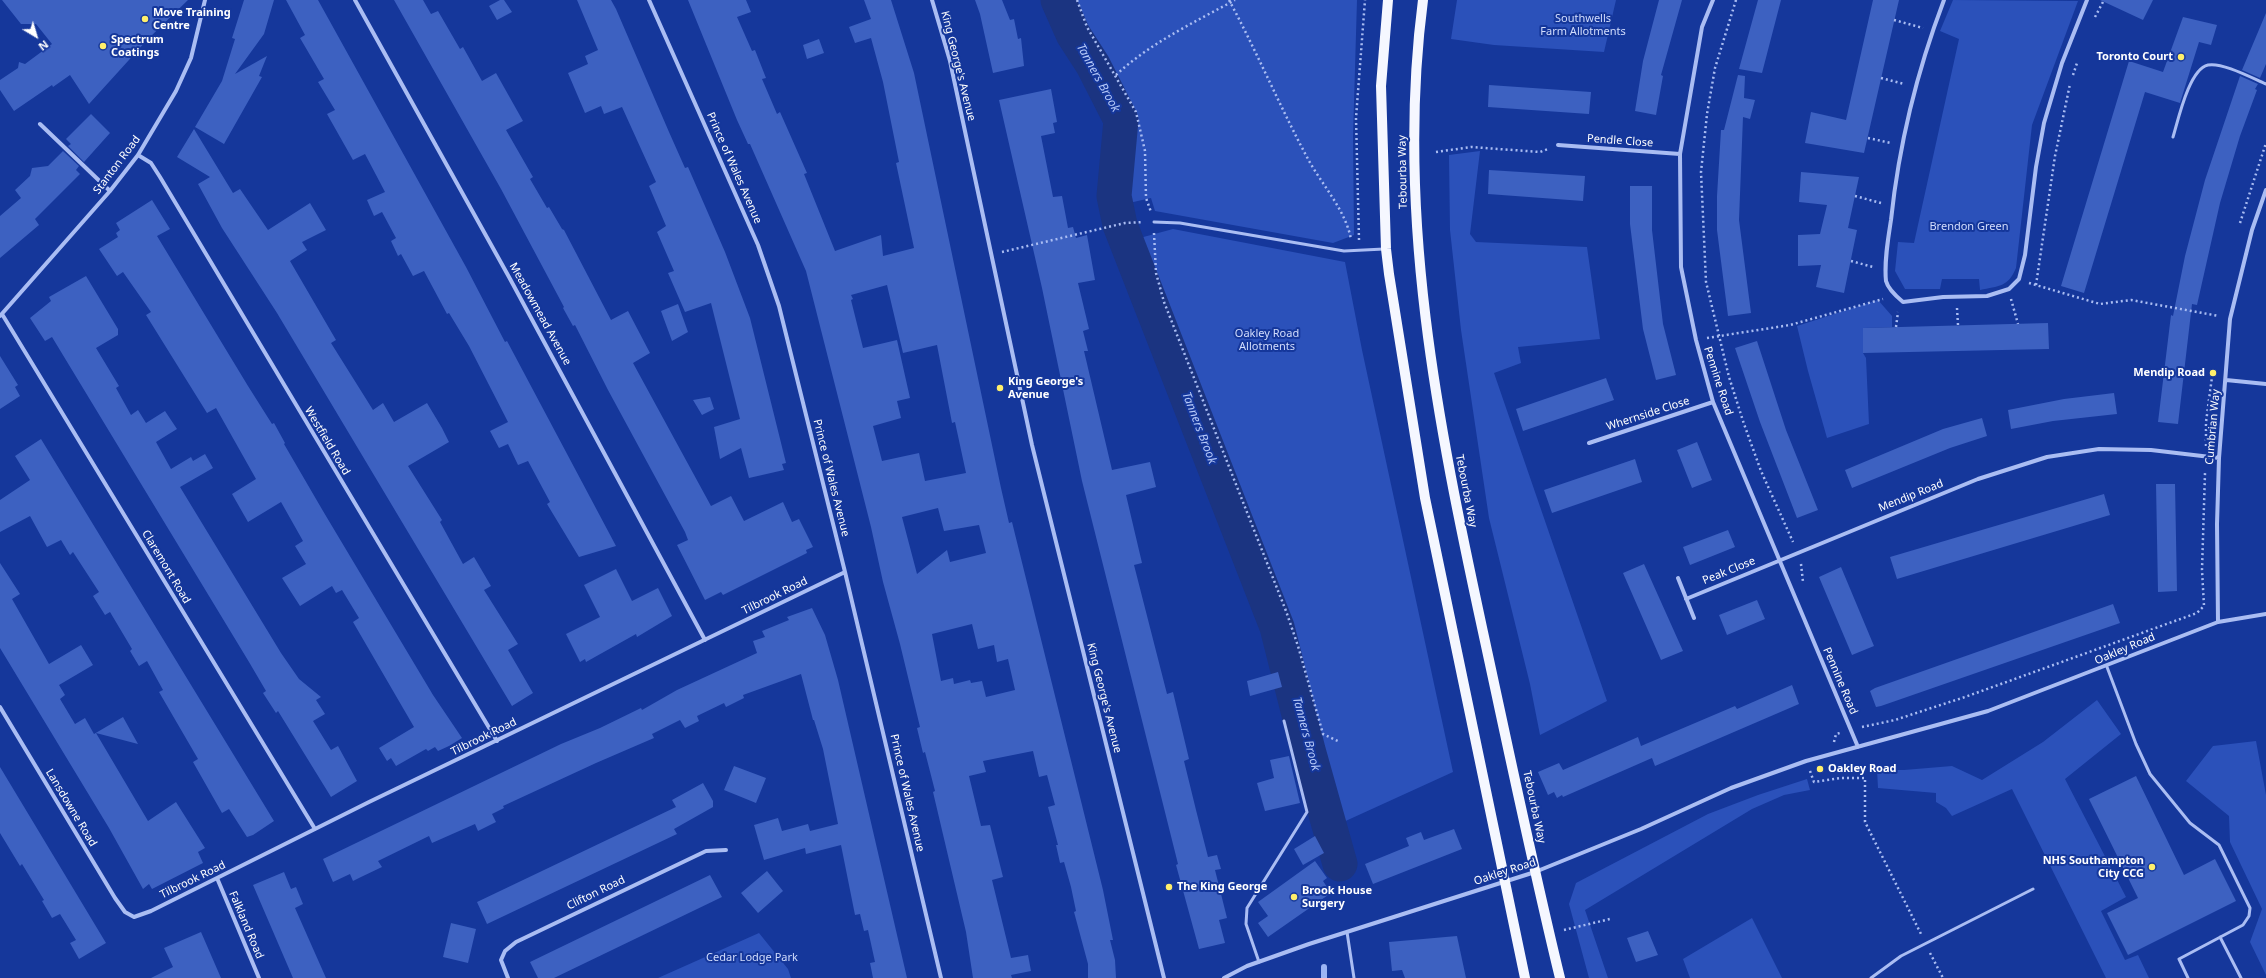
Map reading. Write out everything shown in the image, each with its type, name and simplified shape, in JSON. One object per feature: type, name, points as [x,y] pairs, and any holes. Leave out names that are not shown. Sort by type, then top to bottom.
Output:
[{"type":"main road","name":"Tebourba Way","points":[[1388,0],[1382,86],[1386,249],[1425,498],[1525,978]]},
{"type":"main road","name":"Tebourba Way","points":[[1423,0],[1414,106],[1414,189],[1420,271],[1432,373],[1449,474],[1535,872],[1560,978]]},
{"type":"street","name":"Stanton Road","points":[[1,315],[110,191],[138,155],[176,91],[191,58],[205,0]]},
{"type":"street","name":"Meadowmead Avenue","points":[[355,0],[510,277],[705,640]]},
{"type":"street","name":"Prince of Wales Avenue","points":[[649,0],[769,272],[781,314],[845,572],[941,978]]},
{"type":"street","name":"King George's Avenue","points":[[932,0],[950,61],[1034,452],[1164,978]]},
{"type":"street","name":"Pennine Road","points":[[1713,0],[1702,27],[1680,154],[1681,267],[1696,340],[1713,402],[1858,747]]},
{"type":"street","points":[[1944,0],[1915,87],[1902,146],[1892,205],[1886,282],[1895,295],[1903,302],[1957,296],[1987,296],[2009,289],[2019,280],[2025,255],[2036,167],[2044,123],[2062,63],[2087,0]]},
{"type":"street","points":[[40,124],[110,191]]},
{"type":"street","name":"Pendle Close","points":[[1558,145],[1680,154]]},
{"type":"street","name":"Westfield Road","points":[[138,155],[151,163],[160,177],[497,741]]},
{"type":"street","name":"Cumbrian Way","points":[[2218,622],[2217,524],[2219,458],[2230,319],[2252,230],[2266,190]]},
{"type":"street","name":"Claremont Road","points":[[1,315],[315,829]]},
{"type":"street","points":[[2226,380],[2266,384]]},
{"type":"street","name":"Whernside Close","points":[[1589,443],[1713,402]]},
{"type":"street","name":"Mendip Road","points":[[1779,560],[1978,479],[2047,457],[2099,449],[2151,450],[2219,458]]},
{"type":"street","name":"Peak Close","points":[[1686,598],[1779,560]]},
{"type":"street","name":"Tilbrook Road","points":[[130,916],[140,916],[315,829],[845,572]]},
{"type":"street","points":[[1678,578],[1694,618]]},
{"type":"street","name":"Oakley Road","points":[[1224,978],[1259,962],[1347,932],[1535,872],[1620,838],[1731,788],[1806,761],[1988,711],[2107,667],[2166,641],[2218,622],[2266,614]]},
{"type":"street","name":"Lansdowne Road","points":[[0,706],[115,898],[130,916]]},
{"type":"street","name":"Clifton Road","points":[[508,978],[502,960],[505,950],[516,942],[706,851],[726,850]]},
{"type":"street","name":"Falkland Road","points":[[216,878],[259,978]]},
{"type":"lane","points":[[2173,138],[2190,84],[2198,70],[2208,65],[2227,68],[2266,84]]},
{"type":"lane","points":[[1154,222],[1180,223],[1344,251],[1386,249]]},
{"type":"lane","points":[[2107,667],[2136,744],[2150,774],[2190,823],[2219,845],[2250,908],[2249,916],[2243,925],[2179,959],[2188,978]]},
{"type":"lane","points":[[1259,962],[1246,924],[1247,908],[1307,812],[1284,721]]},
{"type":"lane","points":[[1871,978],[1889,963],[2033,889]]},
{"type":"lane","points":[[1347,932],[1354,978]]},
{"type":"lane","points":[[2220,937],[2241,978]]},
{"type":"path","points":[[1077,0],[1087,27],[1136,112],[1142,130],[1145,151],[1146,198],[1154,222],[1156,273],[1164,302],[1286,611],[1298,646],[1323,734],[1340,742]]},
{"type":"path","points":[[1116,75],[1130,62],[1172,35],[1229,1],[1235,0]]},
{"type":"path","points":[[1359,250],[1356,111],[1365,0]]},
{"type":"path","points":[[1736,0],[1716,68],[1707,114],[1701,172],[1706,282],[1729,377],[1761,471],[1797,553],[1802,567],[1802,581],[1805,588]]},
{"type":"path","points":[[2091,24],[2104,0]]},
{"type":"path","points":[[1229,1],[1259,57],[1308,159],[1340,210],[1351,236],[1354,251]]},
{"type":"path","points":[[1894,20],[1933,31]]},
{"type":"path","points":[[2036,285],[2055,156],[2070,81],[2078,59]]},
{"type":"path","points":[[1881,78],[1915,87]]},
{"type":"path","points":[[1868,138],[1902,146]]},
{"type":"path","points":[[2240,225],[2266,143]]},
{"type":"path","points":[[1436,152],[1471,147],[1540,152],[1558,145]]},
{"type":"path","points":[[1855,196],[1892,205]]},
{"type":"path","points":[[991,254],[1125,223],[1154,222]]},
{"type":"path","points":[[1851,261],[1887,270]]},
{"type":"path","points":[[2019,280],[2100,304],[2131,300],[2220,317]]},
{"type":"path","points":[[2009,289],[2018,324]]},
{"type":"path","points":[[1696,340],[1790,325],[1895,295]]},
{"type":"path","points":[[1957,296],[1958,325]]},
{"type":"path","points":[[2220,324],[2222,309]]},
{"type":"path","points":[[1831,754],[1836,734],[1850,729],[1895,720],[1966,697],[2197,613],[2204,606],[2202,570],[2206,422],[2212,375]]},
{"type":"path","points":[[1860,720],[1863,727]]},
{"type":"path","points":[[1806,761],[1814,782],[1841,778],[1865,778],[1865,822],[1943,978]]},
{"type":"path","points":[[1549,934],[1610,919]]},
{"type":"green space","points":[[1070,0],[1357,0],[1353,136],[1354,235],[1333,243],[1155,211],[1151,198],[1129,203],[1130,124],[1127,110],[1080,30]]},
{"type":"green space","name":"Southwells Farm Allotments","points":[[1457,0],[1616,0],[1604,52],[1494,45],[1451,39]]},
{"type":"green space","name":"Brendon Green","points":[[1953,0],[2078,1],[2032,125],[2016,268],[2010,279],[2002,285],[1980,290],[1979,279],[1942,279],[1940,289],[1905,289],[1895,271],[1898,242],[1914,243],[1959,39],[1940,31]]},
{"type":"green space","points":[[1480,151],[1470,234],[1476,242],[1587,247],[1600,339],[1518,347],[1521,363],[1494,373],[1607,701],[1540,735],[1530,684],[1489,518],[1461,330],[1450,230],[1449,155]]},
{"type":"green space","name":"Oakley Road Allotments","points":[[1173,229],[1345,262],[1362,350],[1453,772],[1339,824],[1283,624],[1146,273],[1136,239]]},
{"type":"green space","points":[[1878,300],[1892,316],[1892,327],[1863,328],[1863,353],[1866,358],[1869,424],[1827,438],[1797,326]]},
{"type":"green space","points":[[2097,700],[2121,734],[2065,779],[2126,897],[2101,911],[2125,960],[2138,955],[2149,978],[2106,978],[2012,789],[1952,816],[1946,808],[1936,802],[1936,793],[1878,788],[1877,770],[1904,770],[1952,766],[1982,780],[2043,742]]},
{"type":"green space","points":[[2256,741],[2266,795],[2266,975],[2250,942],[2262,909],[2230,842],[2229,816],[2186,781],[2213,746]]},
{"type":"green space","points":[[1807,779],[1810,790],[1784,795],[1752,809],[1585,910],[1608,978],[1589,978],[1569,904],[1576,883],[1708,814],[1758,795]]},
{"type":"green space","points":[[1752,918],[1782,978],[1690,978],[1683,959]]},
{"type":"green space","name":"Cedar Lodge Park","points":[[759,933],[788,969],[791,978],[658,978]]},
{"type":"building","points":[[2,0],[188,0],[148,39],[89,104],[70,75],[53,87],[52,85],[14,111],[0,90],[0,80],[18,68],[19,62],[25,64],[52,44],[36,24],[21,24]]},
{"type":"building","points":[[244,0],[274,0],[264,34],[235,74],[267,56],[259,76],[262,77],[224,144],[195,127],[222,81],[235,39],[232,38]]},
{"type":"building","points":[[286,0],[318,0],[466,267],[505,342],[507,341],[616,546],[579,557],[547,504],[550,502],[528,461],[518,465],[508,444],[499,448],[490,431],[508,422],[469,346],[449,313],[447,314],[424,271],[413,276],[401,254],[398,256],[391,241],[396,238],[382,212],[374,216],[367,200],[385,192],[365,154],[353,160],[327,114],[335,110],[318,82],[324,79],[300,38],[305,35]]},
{"type":"building","points":[[394,0],[423,0],[431,14],[438,11],[460,49],[463,47],[482,81],[496,73],[523,121],[506,130],[533,177],[530,179],[547,208],[549,207],[564,230],[611,320],[628,311],[650,353],[633,363],[711,506],[731,496],[744,521],[783,502],[792,522],[799,519],[813,547],[806,550],[807,553],[723,595],[721,592],[705,600],[677,545],[688,540],[685,532],[608,390],[575,325],[573,326],[563,308],[564,307],[501,189]]},
{"type":"building","points":[[500,0],[504,0],[512,12],[497,20],[489,6]]},
{"type":"building","points":[[577,0],[611,0],[685,168],[688,167],[725,252],[750,318],[786,463],[782,464],[784,470],[749,478],[741,448],[720,459],[714,427],[740,419],[711,303],[685,312],[668,273],[674,271],[657,232],[666,226],[649,186],[656,182],[622,107],[604,114],[601,106],[585,113],[568,73],[588,64],[585,56],[598,50]]},
{"type":"building","points":[[688,0],[746,0],[751,12],[737,17],[752,51],[755,50],[766,78],[762,79],[777,114],[780,112],[807,173],[804,174],[835,251],[881,235],[883,256],[914,248],[896,163],[899,162],[883,82],[871,38],[855,43],[849,27],[871,19],[864,0],[891,0],[914,73],[1009,523],[1012,522],[1103,890],[1113,940],[1110,940],[1115,960],[1116,978],[1088,978],[1088,964],[1074,912],[1076,911],[1071,887],[1064,862],[1060,863],[1056,845],[1058,845],[1048,807],[1055,805],[1047,775],[1039,777],[1033,751],[983,761],[986,772],[969,776],[981,826],[990,825],[1003,877],[992,880],[1011,958],[1028,955],[1031,971],[1011,975],[1012,978],[973,978],[966,932],[933,792],[935,791],[917,728],[920,727],[806,271],[750,144],[748,144]],"holes":[[[887,285],[903,353],[937,345],[952,423],[955,422],[966,473],[925,481],[919,453],[882,461],[873,426],[901,418],[897,401],[910,398],[897,340],[863,348],[851,295]],[[938,508],[944,531],[979,525],[986,553],[950,562],[947,550],[917,574],[902,517]],[[972,624],[978,649],[994,645],[997,662],[1008,659],[1015,690],[986,697],[982,681],[971,683],[970,680],[954,684],[953,678],[941,681],[932,634]]]},
{"type":"building","points":[[975,0],[1002,0],[1010,20],[1014,19],[1018,39],[1021,38],[1024,66],[993,73],[980,14]]},
{"type":"building","points":[[1659,0],[1682,0],[1661,75],[1663,76],[1656,115],[1635,111],[1643,61]]},
{"type":"building","points":[[1758,0],[1781,0],[1762,73],[1739,69]]},
{"type":"building","points":[[1873,0],[1899,0],[1864,153],[1805,143],[1811,112],[1846,120]]},
{"type":"building","points":[[2100,0],[2153,0],[2143,20]]},
{"type":"building","points":[[2266,13],[2266,64],[2260,78],[2242,70]]},
{"type":"building","points":[[2183,17],[2217,25],[2211,45],[2199,42],[2180,103],[2145,92],[2084,293],[2061,286],[2129,61],[2163,72]]},
{"type":"building","points":[[819,39],[824,53],[807,59],[803,45]]},
{"type":"building","points":[[1738,75],[1745,76],[1744,98],[1755,100],[1750,119],[1743,117],[1739,220],[1751,313],[1728,316],[1717,230],[1717,196],[1721,130],[1724,130]]},
{"type":"building","points":[[2240,76],[2258,84],[2255,89],[2257,90],[2240,136],[2220,203],[2197,305],[2192,304],[2178,424],[2158,422],[2171,315],[2173,316],[2185,256],[2205,180]]},
{"type":"building","points":[[1489,85],[1591,92],[1589,114],[1488,107]]},
{"type":"building","points":[[1051,89],[1057,122],[1053,123],[1055,133],[1041,136],[1053,197],[1062,196],[1068,228],[1073,227],[1076,238],[1087,235],[1095,280],[1078,283],[1089,329],[1083,331],[1088,351],[1084,351],[1112,470],[1150,462],[1156,487],[1126,495],[1142,563],[1134,565],[1167,694],[1173,692],[1189,759],[1184,761],[1208,857],[1217,855],[1221,869],[1215,870],[1227,918],[1219,920],[1225,943],[1199,949],[1176,865],[1178,864],[1082,481],[1042,288],[999,100]]},
{"type":"building","points":[[91,114],[110,133],[84,162],[68,146],[71,144],[66,139]]},
{"type":"building","points":[[194,129],[233,193],[240,189],[268,230],[310,203],[326,230],[302,242],[307,250],[290,261],[336,340],[331,343],[373,410],[383,403],[394,422],[427,403],[442,428],[449,442],[408,466],[442,520],[440,522],[463,564],[474,557],[491,586],[484,590],[518,644],[508,650],[533,693],[512,706],[277,313],[222,228],[198,184],[210,177],[177,157]]},
{"type":"building","points":[[63,151],[79,166],[76,170],[80,174],[35,219],[39,225],[0,258],[0,216],[21,198],[15,190],[30,176],[32,168],[48,166]]},
{"type":"building","points":[[1489,170],[1585,176],[1583,201],[1488,194]]},
{"type":"building","points":[[1801,172],[1859,177],[1848,228],[1857,230],[1844,293],[1816,287],[1821,265],[1798,266],[1798,235],[1820,234],[1827,205],[1799,202]]},
{"type":"building","points":[[1630,186],[1652,186],[1652,230],[1663,324],[1676,375],[1656,380],[1643,329],[1630,224]]},
{"type":"building","points":[[152,200],[170,229],[157,236],[248,386],[272,424],[274,423],[285,443],[284,444],[323,511],[433,695],[462,738],[449,746],[438,751],[435,747],[428,751],[426,749],[396,766],[391,758],[387,761],[379,748],[414,727],[353,622],[359,618],[342,590],[336,593],[332,586],[300,606],[282,578],[306,564],[295,546],[303,541],[281,502],[248,522],[232,494],[256,479],[216,408],[207,413],[146,315],[151,312],[123,272],[117,276],[99,249],[118,237],[116,233],[120,230],[116,223]]},
{"type":"building","points":[[86,276],[118,329],[118,335],[96,348],[119,386],[116,388],[131,415],[138,410],[146,423],[165,411],[177,429],[156,442],[171,469],[191,457],[193,461],[205,454],[213,468],[180,487],[281,653],[299,679],[321,697],[316,700],[325,714],[313,721],[331,750],[338,746],[357,781],[331,797],[278,711],[276,713],[263,693],[266,691],[249,662],[52,337],[45,341],[30,318],[51,301],[49,297]]},
{"type":"building","points":[[678,304],[688,332],[672,341],[661,311]]},
{"type":"building","points":[[2048,323],[2049,349],[1863,353],[1863,328]]},
{"type":"building","points":[[1757,341],[1786,430],[1818,510],[1797,518],[1760,422],[1735,348]]},
{"type":"building","points":[[0,356],[18,385],[15,387],[20,396],[0,409]]},
{"type":"building","points":[[1606,378],[1614,400],[1523,431],[1516,409]]},
{"type":"building","points":[[2114,393],[2117,414],[2053,421],[2011,429],[2008,410],[2064,399]]},
{"type":"building","points":[[710,397],[714,409],[702,415],[693,400]]},
{"type":"building","points":[[1982,418],[1987,436],[1950,448],[1852,488],[1845,470],[1943,429]]},
{"type":"building","points":[[41,439],[274,821],[253,835],[247,837],[229,809],[222,813],[193,762],[198,759],[159,692],[163,690],[147,661],[139,666],[130,651],[132,649],[110,612],[105,615],[93,596],[99,592],[73,552],[70,555],[61,540],[47,547],[30,516],[0,532],[0,500],[30,480],[15,456]]},
{"type":"building","points":[[1697,442],[1712,480],[1692,488],[1677,450]]},
{"type":"building","points":[[1635,459],[1642,482],[1552,513],[1544,490]]},
{"type":"building","points":[[2156,484],[2175,484],[2177,591],[2158,592]]},
{"type":"building","points":[[2104,494],[2110,515],[1897,579],[1890,557]]},
{"type":"building","points":[[1728,530],[1735,547],[1690,565],[1683,547]]},
{"type":"building","points":[[0,563],[20,594],[12,599],[49,664],[81,645],[93,665],[59,685],[65,695],[60,699],[75,724],[85,718],[94,734],[123,717],[138,744],[96,733],[148,821],[176,802],[205,848],[198,852],[203,863],[152,889],[149,884],[143,889],[109,828],[0,648]]},
{"type":"building","points":[[1644,564],[1683,651],[1661,660],[1623,573]]},
{"type":"building","points":[[1841,567],[1874,646],[1852,655],[1819,577]]},
{"type":"building","points":[[616,569],[632,601],[658,588],[672,616],[637,637],[636,634],[586,662],[585,659],[580,662],[566,634],[600,617],[584,585]]},
{"type":"building","points":[[1757,600],[1765,619],[1727,635],[1719,615]]},
{"type":"building","points":[[2113,604],[2120,623],[1876,707],[1870,691],[1875,688]]},
{"type":"building","points":[[812,608],[825,635],[838,680],[907,978],[873,978],[870,963],[875,962],[868,930],[864,931],[860,914],[855,915],[841,845],[806,854],[805,848],[764,860],[754,825],[778,818],[782,831],[808,824],[810,831],[838,824],[823,749],[813,720],[801,674],[743,695],[744,698],[726,707],[724,703],[697,716],[699,721],[685,728],[680,720],[652,734],[654,738],[503,806],[504,808],[492,814],[496,822],[478,831],[475,824],[432,843],[429,836],[378,861],[382,867],[353,881],[350,874],[333,882],[323,859],[561,744],[600,728],[641,708],[642,710],[677,690],[757,653],[753,641],[765,637],[762,631],[789,620],[787,617]]},
{"type":"building","points":[[1278,672],[1282,687],[1250,696],[1247,681]]},
{"type":"building","points":[[1792,685],[1799,704],[1655,766],[1652,758],[1563,797],[1562,795],[1557,798],[1554,792],[1548,795],[1538,772],[1559,763],[1563,770],[1638,737],[1641,746],[1735,706],[1737,709]]},
{"type":"building","points":[[1289,756],[1300,803],[1265,811],[1257,783],[1274,778],[1270,760]]},
{"type":"building","points":[[734,766],[766,778],[756,803],[724,790]]},
{"type":"building","points":[[0,767],[106,943],[79,959],[70,943],[76,940],[60,914],[52,918],[42,901],[44,900],[22,864],[20,866],[0,833]]},
{"type":"building","name":"NHS Southampton City CCG","points":[[2136,776],[2184,875],[2215,859],[2236,901],[2128,955],[2107,913],[2138,898],[2089,799]]},
{"type":"building","points":[[703,783],[713,801],[713,807],[674,829],[677,834],[487,924],[477,902],[676,807],[672,800]]},
{"type":"building","points":[[1454,829],[1462,849],[1373,884],[1365,864],[1409,846],[1406,838],[1421,832],[1424,840]]},
{"type":"building","points":[[1315,836],[1324,853],[1303,865],[1294,849]]},
{"type":"building","name":"Brook House Surgery","points":[[1315,861],[1327,878],[1323,881],[1331,893],[1268,937],[1258,923],[1268,916],[1258,902]]},
{"type":"building","points":[[767,871],[783,891],[758,913],[741,893]]},
{"type":"building","points":[[284,872],[291,889],[296,887],[303,904],[295,908],[326,978],[293,978],[253,885]]},
{"type":"building","points":[[710,875],[722,897],[554,978],[538,978],[530,962]]},
{"type":"building","points":[[451,923],[476,929],[468,963],[443,957]]},
{"type":"building","points":[[1648,931],[1658,955],[1636,962],[1627,938]]},
{"type":"building","points":[[201,932],[221,978],[151,978],[173,967],[164,948]]},
{"type":"building","points":[[1457,936],[1466,978],[1405,978],[1402,970],[1392,971],[1389,942]]},
{"type":"waterway","name":"Tanners Brook","points":[[1058,0],[1073,34],[1093,65],[1121,120],[1114,196],[1120,225],[1277,627],[1308,750],[1340,864]]},
{"type":"waterway","name":"Tanners Brook","points":[[1324,967],[1324,978]]},
{"type":"place","name":"Move Training Centre","points":[[145,19]]},
{"type":"place","name":"Spectrum Coatings","points":[[103,46]]},
{"type":"place","name":"Toronto Court","points":[[2181,57]]},
{"type":"place","name":"Mendip Road","points":[[2213,373]]},
{"type":"place","name":"King George's Avenue","points":[[1000,388]]},
{"type":"place","name":"Oakley Road","points":[[1820,769]]},
{"type":"place","name":"NHS Southampton City CCG","points":[[2152,867]]},
{"type":"place","name":"The King George","points":[[1169,887]]},
{"type":"place","name":"Brook House Surgery","points":[[1294,897]]}]
